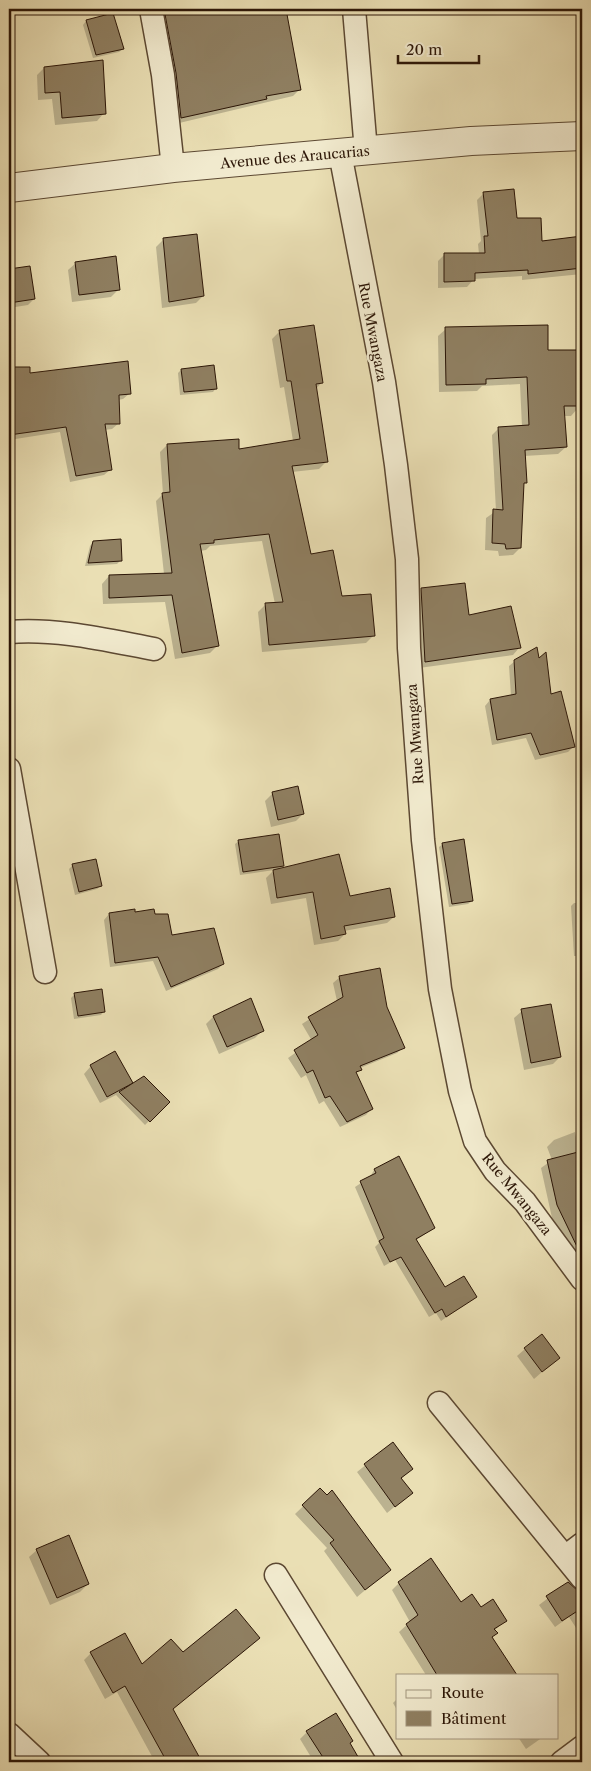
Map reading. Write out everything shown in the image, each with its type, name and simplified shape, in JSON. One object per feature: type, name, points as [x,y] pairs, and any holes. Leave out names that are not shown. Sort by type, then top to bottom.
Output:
[{"type":"street","points":[[151,9],[162,76],[173,168]]},
{"type":"street","name":"Rue Mwangaza","points":[[354,9],[353,152],[407,559],[409,648],[423,840],[440,989],[458,1083],[475,1141],[495,1171],[525,1202],[582,1279]]},
{"type":"street","name":"Avenue des Araucarias","points":[[9,188],[173,168],[471,141],[582,136]]},
{"type":"street","points":[[9,632],[42,631],[154,649]]},
{"type":"street","points":[[9,769],[45,972]]},
{"type":"street","points":[[439,1403],[574,1550],[582,1578]]},
{"type":"street","points":[[276,1575],[392,1762]]},
{"type":"street","points":[[9,1734],[39,1762]]},
{"type":"street","points":[[562,1762],[582,1747]]},
{"type":"building","points":[[164,9],[286,9],[301,90],[266,96],[267,99],[181,118],[176,73]]},
{"type":"building","points":[[113,13],[124,49],[96,55],[86,20]]},
{"type":"building","points":[[103,60],[106,114],[62,118],[60,92],[45,93],[44,67]]},
{"type":"building","points":[[514,189],[517,218],[541,218],[542,241],[582,236],[582,268],[528,274],[528,270],[475,273],[475,281],[444,282],[444,253],[485,253],[484,236],[488,236],[483,192]]},
{"type":"building","points":[[197,234],[204,296],[169,302],[163,238]]},
{"type":"building","points":[[116,256],[120,290],[79,295],[75,262]]},
{"type":"building","points":[[30,266],[35,299],[9,303],[9,269]]},
{"type":"building","points":[[314,325],[323,383],[316,384],[328,462],[292,466],[311,554],[333,550],[342,596],[371,594],[375,636],[269,645],[265,603],[283,602],[269,534],[214,540],[214,543],[200,544],[219,646],[182,653],[172,595],[109,598],[109,575],[172,573],[162,493],[170,492],[167,444],[239,439],[239,449],[300,439],[291,381],[287,381],[279,330]]},
{"type":"building","points":[[548,325],[548,350],[578,350],[579,406],[564,406],[567,447],[525,450],[527,483],[524,483],[521,548],[506,549],[505,544],[492,543],[493,509],[503,510],[498,427],[529,425],[527,377],[486,379],[486,384],[446,385],[445,327]]},
{"type":"building","points":[[128,361],[131,394],[119,395],[120,424],[105,424],[112,470],[76,476],[66,427],[9,435],[9,367],[30,367],[30,373]]},
{"type":"building","points":[[214,365],[217,389],[184,392],[181,369]]},
{"type":"building","points":[[121,539],[122,561],[88,563],[93,541]]},
{"type":"building","points":[[465,583],[469,615],[511,606],[521,648],[425,662],[421,588]]},
{"type":"building","points":[[537,647],[539,658],[546,652],[551,694],[561,691],[575,747],[540,755],[531,733],[497,740],[490,699],[516,694],[514,660]]},
{"type":"building","points":[[298,786],[304,814],[278,820],[272,792]]},
{"type":"building","points":[[279,834],[284,866],[243,872],[238,840]]},
{"type":"building","points":[[464,839],[473,901],[452,904],[442,843]]},
{"type":"building","points":[[339,854],[350,896],[390,888],[395,917],[344,926],[346,934],[321,939],[313,892],[277,898],[273,870]]},
{"type":"building","points":[[96,859],[102,886],[79,892],[72,864]]},
{"type":"building","points":[[135,909],[135,912],[154,909],[155,914],[168,914],[172,935],[214,928],[224,964],[171,987],[158,957],[115,963],[109,913]]},
{"type":"building","points":[[380,968],[387,1007],[405,1048],[360,1066],[362,1070],[356,1072],[373,1109],[347,1122],[330,1096],[325,1098],[313,1070],[307,1073],[294,1050],[318,1035],[308,1017],[343,997],[339,976]]},
{"type":"building","points":[[102,989],[105,1012],[78,1016],[74,993]]},
{"type":"building","points":[[251,998],[264,1031],[227,1047],[213,1016]]},
{"type":"building","points":[[551,1004],[561,1057],[531,1063],[521,1009]]},
{"type":"building","points":[[115,1051],[133,1083],[107,1097],[90,1065]]},
{"type":"building","points":[[144,1076],[170,1102],[150,1122],[119,1092]]},
{"type":"building","points":[[582,1151],[582,1257],[557,1205],[547,1160]]},
{"type":"building","points":[[399,1156],[435,1228],[416,1239],[445,1287],[464,1276],[477,1297],[446,1317],[442,1309],[435,1313],[401,1257],[390,1262],[379,1241],[384,1238],[360,1181],[376,1173],[374,1169]]},
{"type":"building","points":[[542,1334],[560,1358],[542,1372],[524,1348]]},
{"type":"building","points":[[393,1442],[413,1469],[401,1478],[413,1493],[395,1507],[364,1464]]},
{"type":"building","points":[[320,1488],[327,1495],[332,1490],[391,1570],[365,1590],[330,1543],[334,1540],[302,1505]]},
{"type":"building","points":[[69,1535],[89,1584],[57,1598],[36,1549]]},
{"type":"building","points":[[431,1558],[461,1602],[472,1594],[481,1607],[493,1599],[507,1621],[494,1629],[498,1633],[492,1637],[516,1674],[436,1674],[406,1624],[418,1615],[398,1582]]},
{"type":"building","points":[[568,1582],[582,1592],[582,1608],[562,1621],[546,1596]]},
{"type":"building","points":[[236,1609],[260,1638],[173,1709],[202,1762],[167,1762],[125,1686],[113,1693],[90,1652],[125,1633],[142,1664],[171,1639],[183,1652]]},
{"type":"building","points":[[336,1713],[353,1741],[350,1743],[361,1762],[326,1762],[306,1731]]}]
